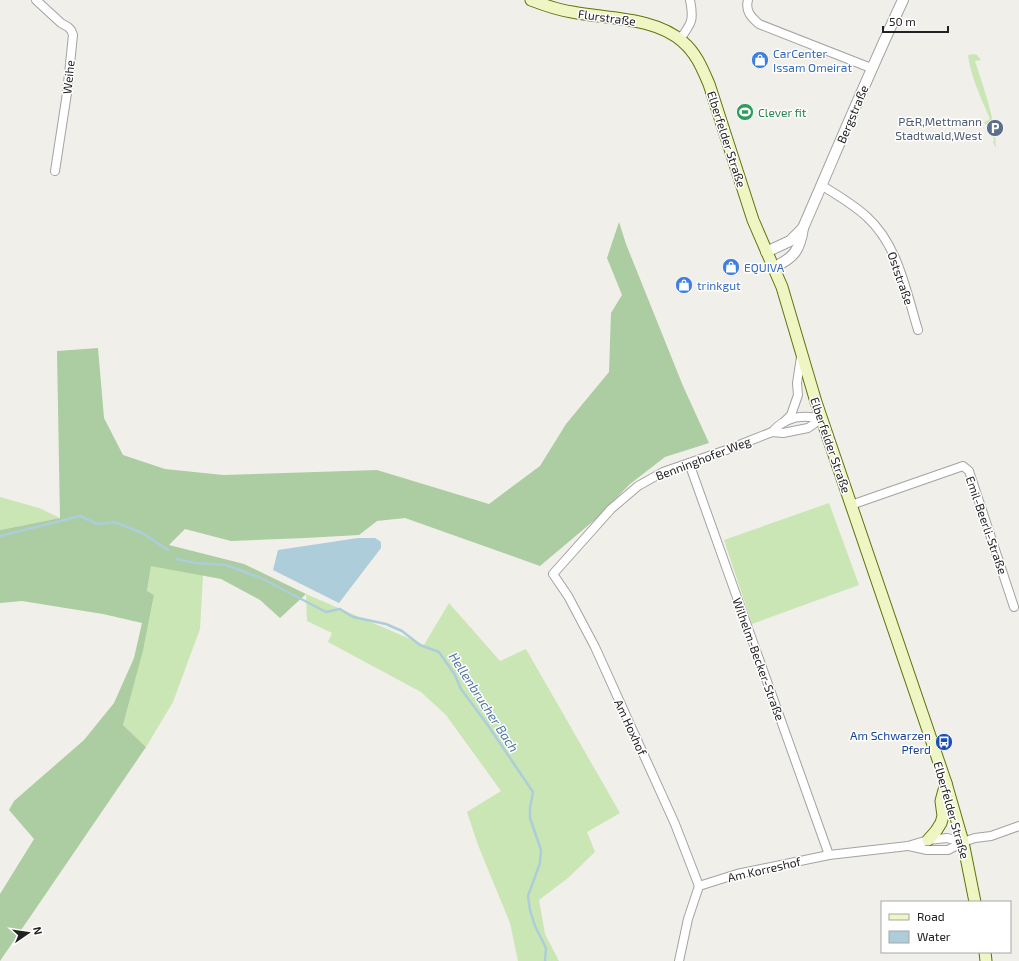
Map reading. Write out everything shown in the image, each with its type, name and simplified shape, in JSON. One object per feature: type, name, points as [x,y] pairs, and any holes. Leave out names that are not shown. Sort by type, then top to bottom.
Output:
[{"type":"main road","name":"Flurstraße","points":[[531,0],[568,12],[647,24],[666,31],[680,39]]},
{"type":"main road","name":"Elberfelder Straße","points":[[680,39],[697,58],[709,84],[753,220],[774,267],[785,298],[801,356],[821,419],[946,783],[963,842],[975,901]]},
{"type":"main road","points":[[928,840],[936,832],[941,823],[943,816],[941,801],[946,783]]},
{"type":"street","name":"Weihe","points":[[36,0],[61,23],[68,27],[73,35],[67,93],[55,171]]},
{"type":"street","points":[[680,39],[690,25],[692,12],[690,0]]},
{"type":"street","points":[[748,0],[747,6],[749,14],[759,24],[871,68]]},
{"type":"street","name":"Bergstraße","points":[[774,267],[788,261],[800,245],[803,228],[821,185],[852,117],[871,68],[903,0]]},
{"type":"street","name":"Oststraße","points":[[821,185],[854,206],[868,217],[879,230],[896,261],[918,330]]},
{"type":"street","name":"Bergstraße","points":[[766,252],[790,241],[803,228]]},
{"type":"street","name":"Benninghofer Weg","points":[[553,574],[611,509],[638,486],[663,472],[772,432],[784,422],[791,414],[798,395],[797,383],[801,356]]},
{"type":"street","name":"Benninghofer Weg","points":[[784,422],[804,416],[821,419]]},
{"type":"street","name":"Benninghofer Weg","points":[[772,432],[783,433],[808,428],[821,419]]},
{"type":"street","name":"Wilhelm-Becker-Straße","points":[[689,463],[829,855]]},
{"type":"street","name":"Emil-Beerli-Straße","points":[[851,505],[964,466],[969,471],[1014,607]]},
{"type":"street","name":"Am Hoxhof","points":[[553,574],[568,596],[594,647],[675,824],[698,886]]},
{"type":"street","points":[[963,842],[975,838],[991,836],[1019,826]]},
{"type":"street","name":"Am Korreshof","points":[[698,886],[737,874],[829,855],[908,846],[928,840],[947,838],[963,842]]},
{"type":"street","name":"Am Korreshof","points":[[908,846],[927,850],[948,850],[963,842]]},
{"type":"street","points":[[680,961],[688,919],[698,886]]},
{"type":"green space","points":[[974,54],[981,60],[975,61],[994,126],[996,148],[993,142],[992,126],[985,124],[984,122],[990,119],[971,72],[968,55]]},
{"type":"green space","points":[[619,222],[626,244],[683,386],[709,443],[665,457],[630,484],[597,518],[540,566],[405,518],[377,521],[359,535],[305,538],[231,541],[185,529],[169,545],[244,564],[306,594],[280,618],[260,600],[221,579],[151,566],[147,591],[154,595],[143,651],[123,725],[146,747],[0,961],[0,894],[34,839],[9,810],[14,801],[84,740],[114,703],[134,658],[142,623],[103,614],[22,601],[0,603],[0,530],[60,518],[57,351],[98,348],[104,418],[123,455],[165,469],[223,475],[377,470],[489,504],[540,466],[566,424],[609,372],[611,313],[622,295],[607,258]]},
{"type":"green space","points":[[0,497],[39,508],[60,518],[0,530]]},
{"type":"green space","points":[[829,503],[859,585],[752,624],[724,540]]},
{"type":"green space","points":[[151,565],[203,575],[200,629],[173,702],[146,747],[123,725],[143,651],[154,595],[147,592]]},
{"type":"green space","points":[[306,594],[424,645],[449,603],[500,661],[526,649],[620,813],[587,832],[595,852],[568,878],[539,900],[545,934],[559,961],[518,961],[510,923],[478,845],[467,812],[501,791],[446,715],[421,692],[328,642],[332,633],[307,621]]},
{"type":"water","points":[[358,538],[375,538],[381,542],[381,548],[339,603],[273,570],[278,550]]},
{"type":"waterway","name":"Hellenbrucher Bach","points":[[0,536],[80,516],[97,524],[115,522],[142,533],[168,550]]},
{"type":"waterway","name":"Hellenbrucher Bach","points":[[177,559],[196,563],[226,565],[261,578],[326,612],[340,609],[353,617],[386,624],[402,631],[420,645],[439,652],[455,675],[461,689],[487,724],[533,792],[530,818],[541,850],[540,863],[528,896],[530,910],[535,926],[546,948],[545,961]]},
{"type":"place","name":"CarCenter Issam Omeirat","points":[[760,60]]},
{"type":"place","name":"Clever fit","points":[[745,112]]},
{"type":"place","name":"P&R,Mettmann Stadtwald,West","points":[[995,128]]},
{"type":"place","name":"EQUIVA","points":[[731,267]]},
{"type":"place","name":"trinkgut","points":[[684,285]]},
{"type":"place","name":"Am Schwarzen Pferd","points":[[944,742]]}]
